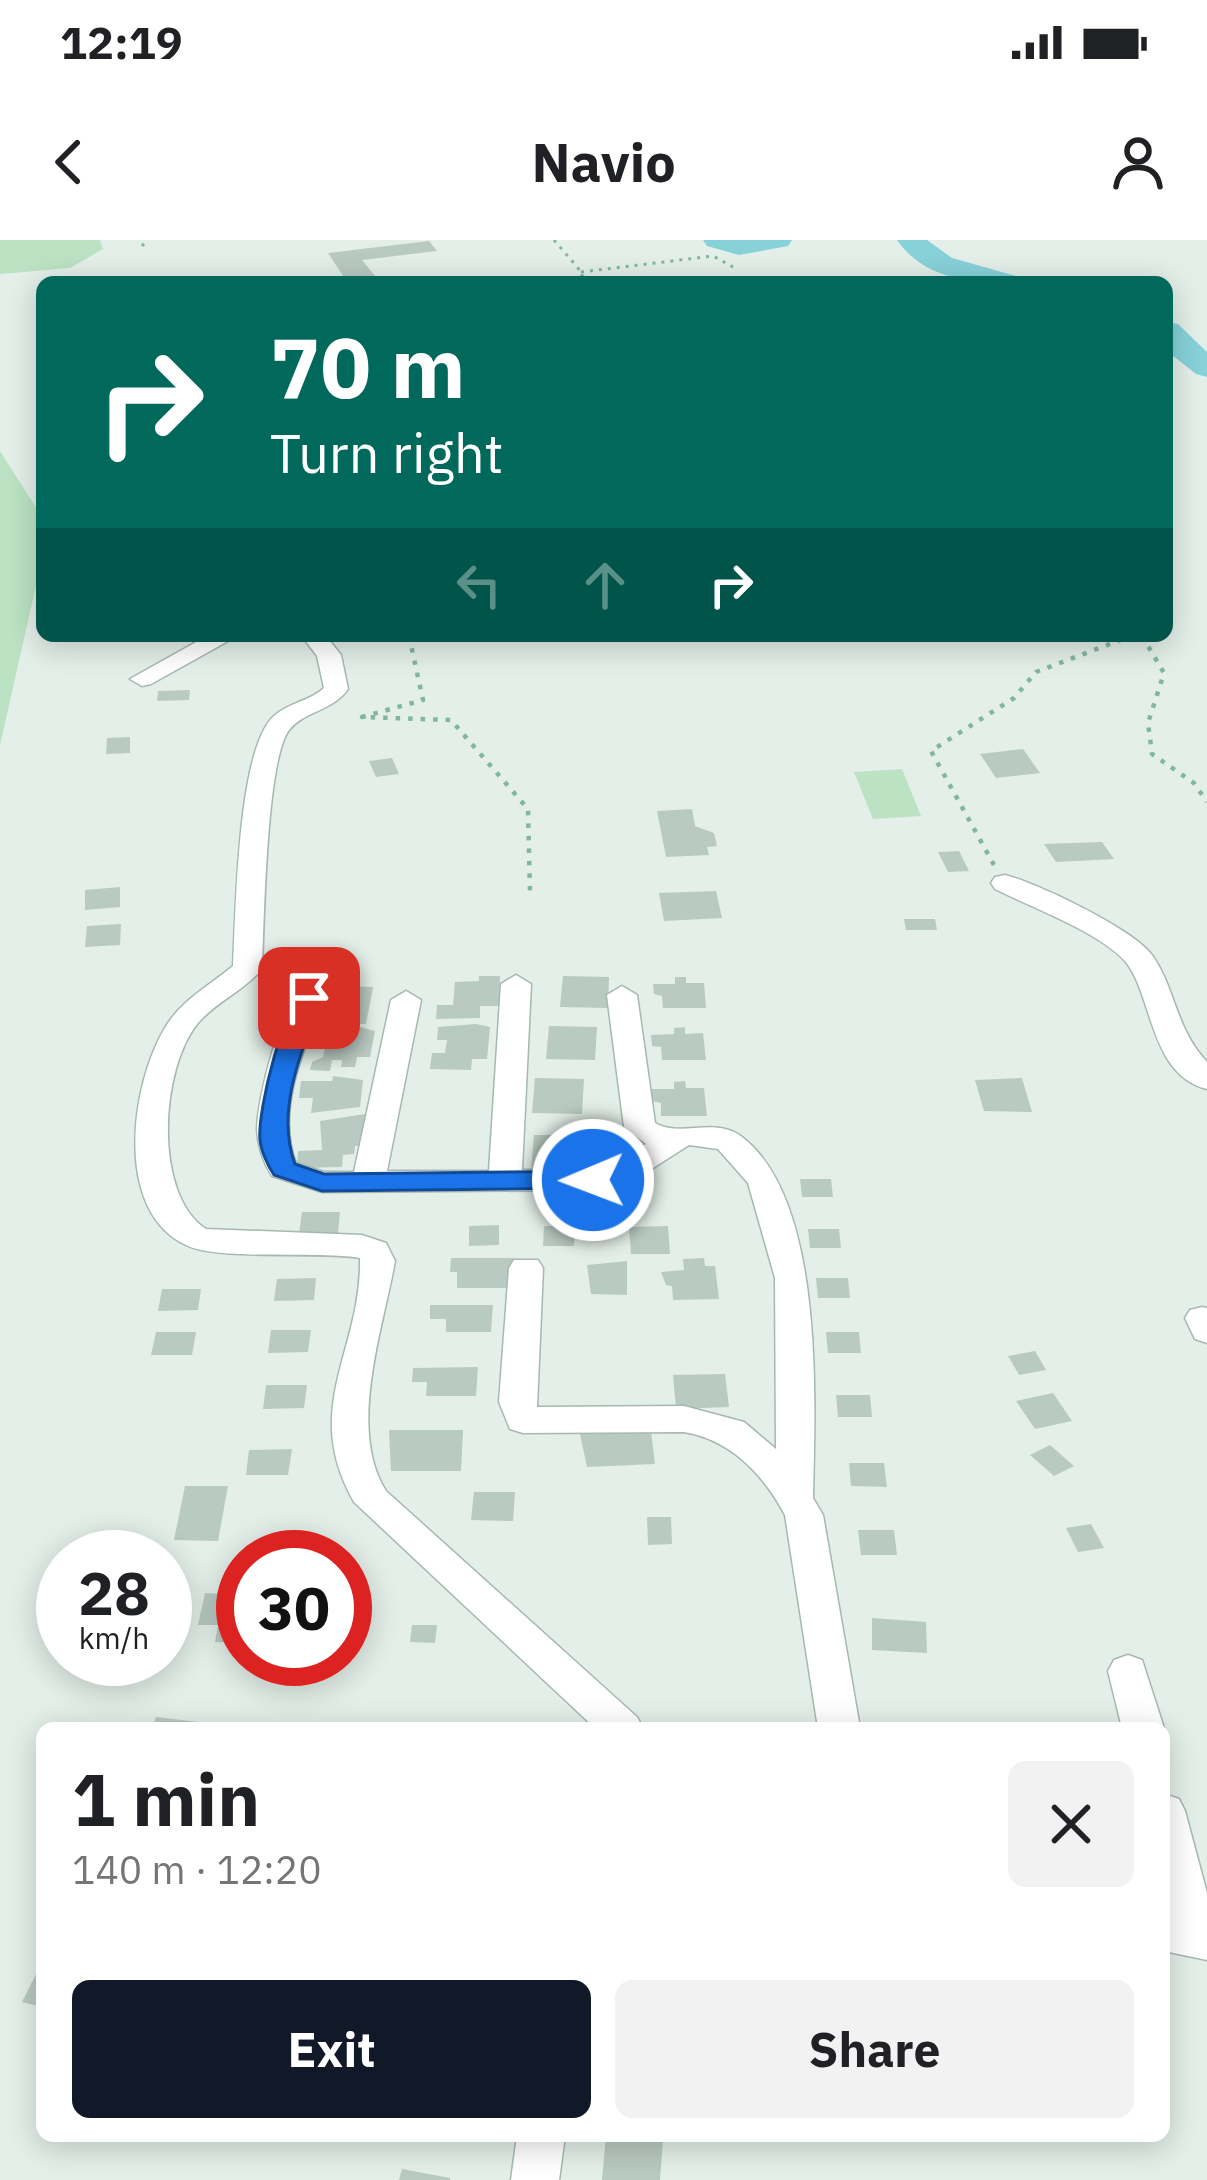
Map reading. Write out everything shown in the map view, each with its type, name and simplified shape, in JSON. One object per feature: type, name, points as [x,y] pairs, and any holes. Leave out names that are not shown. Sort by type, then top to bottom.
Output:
[{"type":"street","points":[[142,679],[213,642]]},
{"type":"street","points":[[318,642],[329,656],[336,689],[328,699],[285,719],[272,735],[256,818],[247,969],[195,1010],[172,1043],[154,1106],[156,1180],[170,1220],[180,1233],[199,1239],[362,1246],[374,1251],[378,1261],[347,1432],[349,1456],[359,1479],[373,1501],[615,1722]]},
{"type":"street","points":[[1005,883],[1105,934],[1138,958],[1173,1044],[1207,1080]]},
{"type":"street","points":[[506,1181],[516,984]]},
{"type":"street","points":[[622,995],[640,1127],[666,1143]]},
{"type":"street","points":[[309,998],[283,1067],[273,1140],[283,1169],[301,1178],[368,1183],[604,1177],[641,1161],[666,1143],[693,1134],[729,1142],[764,1180],[792,1278],[795,1498]]},
{"type":"street","points":[[368,1183],[406,1000]]},
{"type":"street","points":[[526,1268],[517,1402],[523,1420],[684,1419],[711,1424],[730,1431],[783,1476],[804,1515],[816,1568],[838,1722]]},
{"type":"street","points":[[1128,1671],[1141,1722]]},
{"type":"street","points":[[1170,1841],[1189,1938]]},
{"type":"street","points":[[535,2180],[540,2142]]},
{"type":"path","points":[[142,246],[147,240]]},
{"type":"path","points":[[554,240],[581,272]]},
{"type":"path","points":[[581,272],[713,256],[733,267]]},
{"type":"path","points":[[580,276],[581,272]]},
{"type":"path","points":[[410,642],[423,700],[362,718],[451,720],[528,809],[530,892]]},
{"type":"path","points":[[1005,883],[931,751],[1014,698],[1036,672],[1115,642]]},
{"type":"path","points":[[1145,642],[1164,674],[1148,723],[1152,754],[1194,783],[1207,802]]},
{"type":"green space","points":[[0,240],[100,240],[103,249],[70,268],[0,274]]},
{"type":"green space","points":[[0,451],[36,508],[36,586],[0,745]]},
{"type":"green space","points":[[902,769],[921,816],[873,819],[854,772]]},
{"type":"building","points":[[429,241],[437,251],[362,260],[375,276],[343,276],[328,253]]},
{"type":"building","points":[[190,690],[189,700],[157,701],[158,691]]},
{"type":"building","points":[[130,737],[130,753],[106,754],[107,738]]},
{"type":"building","points":[[1023,749],[1040,773],[996,778],[980,754]]},
{"type":"building","points":[[392,758],[399,774],[376,777],[369,761]]},
{"type":"building","points":[[692,809],[695,826],[714,833],[717,846],[707,847],[709,855],[666,857],[657,811]]},
{"type":"building","points":[[1102,842],[1114,859],[1056,862],[1044,844]]},
{"type":"building","points":[[959,851],[969,871],[948,872],[938,852]]},
{"type":"building","points":[[120,887],[120,907],[85,910],[85,890]]},
{"type":"building","points":[[716,891],[722,918],[664,921],[659,893]]},
{"type":"building","points":[[904,919],[935,919],[937,930],[906,930]]},
{"type":"building","points":[[121,924],[120,945],[85,947],[87,926]]},
{"type":"building","points":[[479,976],[500,976],[499,1006],[480,1006],[480,1018],[436,1019],[437,1005],[453,1005],[455,982],[479,981]]},
{"type":"building","points":[[563,976],[609,977],[608,1008],[560,1007]]},
{"type":"building","points":[[675,977],[686,977],[686,983],[704,983],[706,1008],[663,1008],[662,996],[654,994],[653,984],[675,984]]},
{"type":"building","points":[[338,986],[373,987],[366,1024],[322,1023],[325,1010],[333,1008]]},
{"type":"building","points":[[356,1026],[375,1031],[370,1057],[357,1057],[355,1067],[341,1067],[342,1060],[332,1060],[330,1071],[310,1070],[312,1062],[323,1057],[329,1030],[355,1030]]},
{"type":"building","points":[[549,1026],[597,1027],[595,1060],[546,1059]]},
{"type":"building","points":[[438,1027],[490,1027],[487,1059],[472,1059],[471,1070],[430,1069],[432,1053],[445,1053],[447,1040],[437,1040]]},
{"type":"building","points":[[685,1027],[685,1034],[703,1033],[706,1060],[662,1060],[661,1047],[652,1046],[651,1035],[674,1034],[674,1028]]},
{"type":"building","points":[[333,1076],[363,1080],[360,1107],[311,1113],[313,1098],[299,1098],[301,1081],[332,1081]]},
{"type":"building","points":[[535,1078],[584,1079],[582,1114],[532,1113]]},
{"type":"building","points":[[1022,1078],[1032,1112],[984,1111],[975,1080]]},
{"type":"building","points":[[685,1081],[686,1088],[704,1088],[707,1116],[661,1116],[661,1103],[652,1101],[651,1089],[674,1089],[674,1082]]},
{"type":"building","points":[[365,1114],[369,1146],[355,1146],[354,1154],[343,1155],[342,1167],[297,1168],[298,1151],[322,1150],[320,1121]]},
{"type":"building","points":[[534,1135],[585,1135],[583,1173],[531,1172]]},
{"type":"building","points":[[800,1179],[831,1179],[833,1197],[802,1197]]},
{"type":"building","points":[[302,1212],[340,1212],[338,1233],[299,1233]]},
{"type":"building","points":[[499,1225],[499,1245],[469,1246],[469,1226]]},
{"type":"building","points":[[544,1226],[575,1226],[574,1246],[543,1246]]},
{"type":"building","points":[[668,1226],[670,1254],[631,1254],[629,1227]]},
{"type":"building","points":[[808,1229],[839,1229],[841,1248],[810,1248]]},
{"type":"building","points":[[451,1258],[514,1258],[514,1288],[457,1288],[457,1272],[450,1272]]},
{"type":"building","points":[[704,1258],[705,1266],[715,1266],[719,1299],[673,1300],[672,1286],[666,1285],[661,1272],[684,1270],[683,1259]]},
{"type":"building","points":[[627,1261],[627,1295],[591,1294],[587,1265]]},
{"type":"building","points":[[316,1278],[314,1300],[274,1301],[277,1279]]},
{"type":"building","points":[[816,1278],[848,1278],[850,1298],[818,1298]]},
{"type":"building","points":[[162,1289],[201,1289],[198,1310],[158,1311]]},
{"type":"building","points":[[430,1305],[493,1305],[491,1332],[446,1332],[446,1319],[430,1319]]},
{"type":"building","points":[[271,1330],[311,1330],[308,1352],[268,1353]]},
{"type":"building","points":[[156,1332],[196,1332],[192,1355],[151,1355]]},
{"type":"building","points":[[826,1332],[859,1332],[861,1353],[828,1353]]},
{"type":"building","points":[[1035,1351],[1046,1370],[1019,1375],[1008,1356]]},
{"type":"building","points":[[478,1367],[476,1396],[426,1396],[427,1382],[412,1382],[413,1368]]},
{"type":"building","points":[[725,1374],[729,1407],[676,1409],[673,1375]]},
{"type":"building","points":[[266,1385],[307,1385],[304,1408],[263,1409]]},
{"type":"building","points":[[1053,1393],[1072,1421],[1035,1429],[1016,1401]]},
{"type":"building","points":[[836,1395],[870,1395],[872,1417],[838,1417]]},
{"type":"building","points":[[389,1430],[463,1430],[461,1471],[391,1471]]},
{"type":"building","points":[[651,1431],[655,1464],[587,1467],[580,1434]]},
{"type":"building","points":[[1050,1445],[1074,1466],[1054,1476],[1030,1455]]},
{"type":"building","points":[[292,1449],[288,1475],[246,1475],[249,1450]]},
{"type":"building","points":[[849,1463],[884,1463],[887,1487],[851,1486]]},
{"type":"building","points":[[185,1486],[228,1486],[216,1541],[192,1540],[192,1530],[176,1530]]},
{"type":"building","points":[[474,1492],[515,1492],[513,1521],[471,1520]]},
{"type":"building","points":[[647,1517],[671,1517],[672,1544],[648,1545]]},
{"type":"building","points":[[1091,1524],[1104,1548],[1078,1552],[1066,1528]]},
{"type":"building","points":[[858,1530],[894,1530],[897,1555],[861,1555]]},
{"type":"building","points":[[205,1593],[216,1594],[216,1625],[198,1625]]},
{"type":"building","points":[[872,1618],[926,1622],[927,1653],[872,1650]]},
{"type":"building","points":[[412,1625],[437,1625],[435,1643],[410,1642]]},
{"type":"building","points":[[156,1717],[198,1722],[154,1722]]},
{"type":"building","points":[[36,1974],[36,2006],[22,2002]]},
{"type":"building","points":[[605,2142],[663,2142],[660,2180],[602,2180]]},
{"type":"building","points":[[402,2169],[450,2178],[450,2180],[399,2180]]},
{"type":"waterway","points":[[717,240],[739,246],[778,240]]},
{"type":"waterway","points":[[911,240],[930,258],[980,276]]},
{"type":"waterway","points":[[1173,338],[1207,367]]},
{"type":"route","points":[[309,998],[283,1067],[273,1140],[283,1169],[322,1182],[593,1180]]}]
